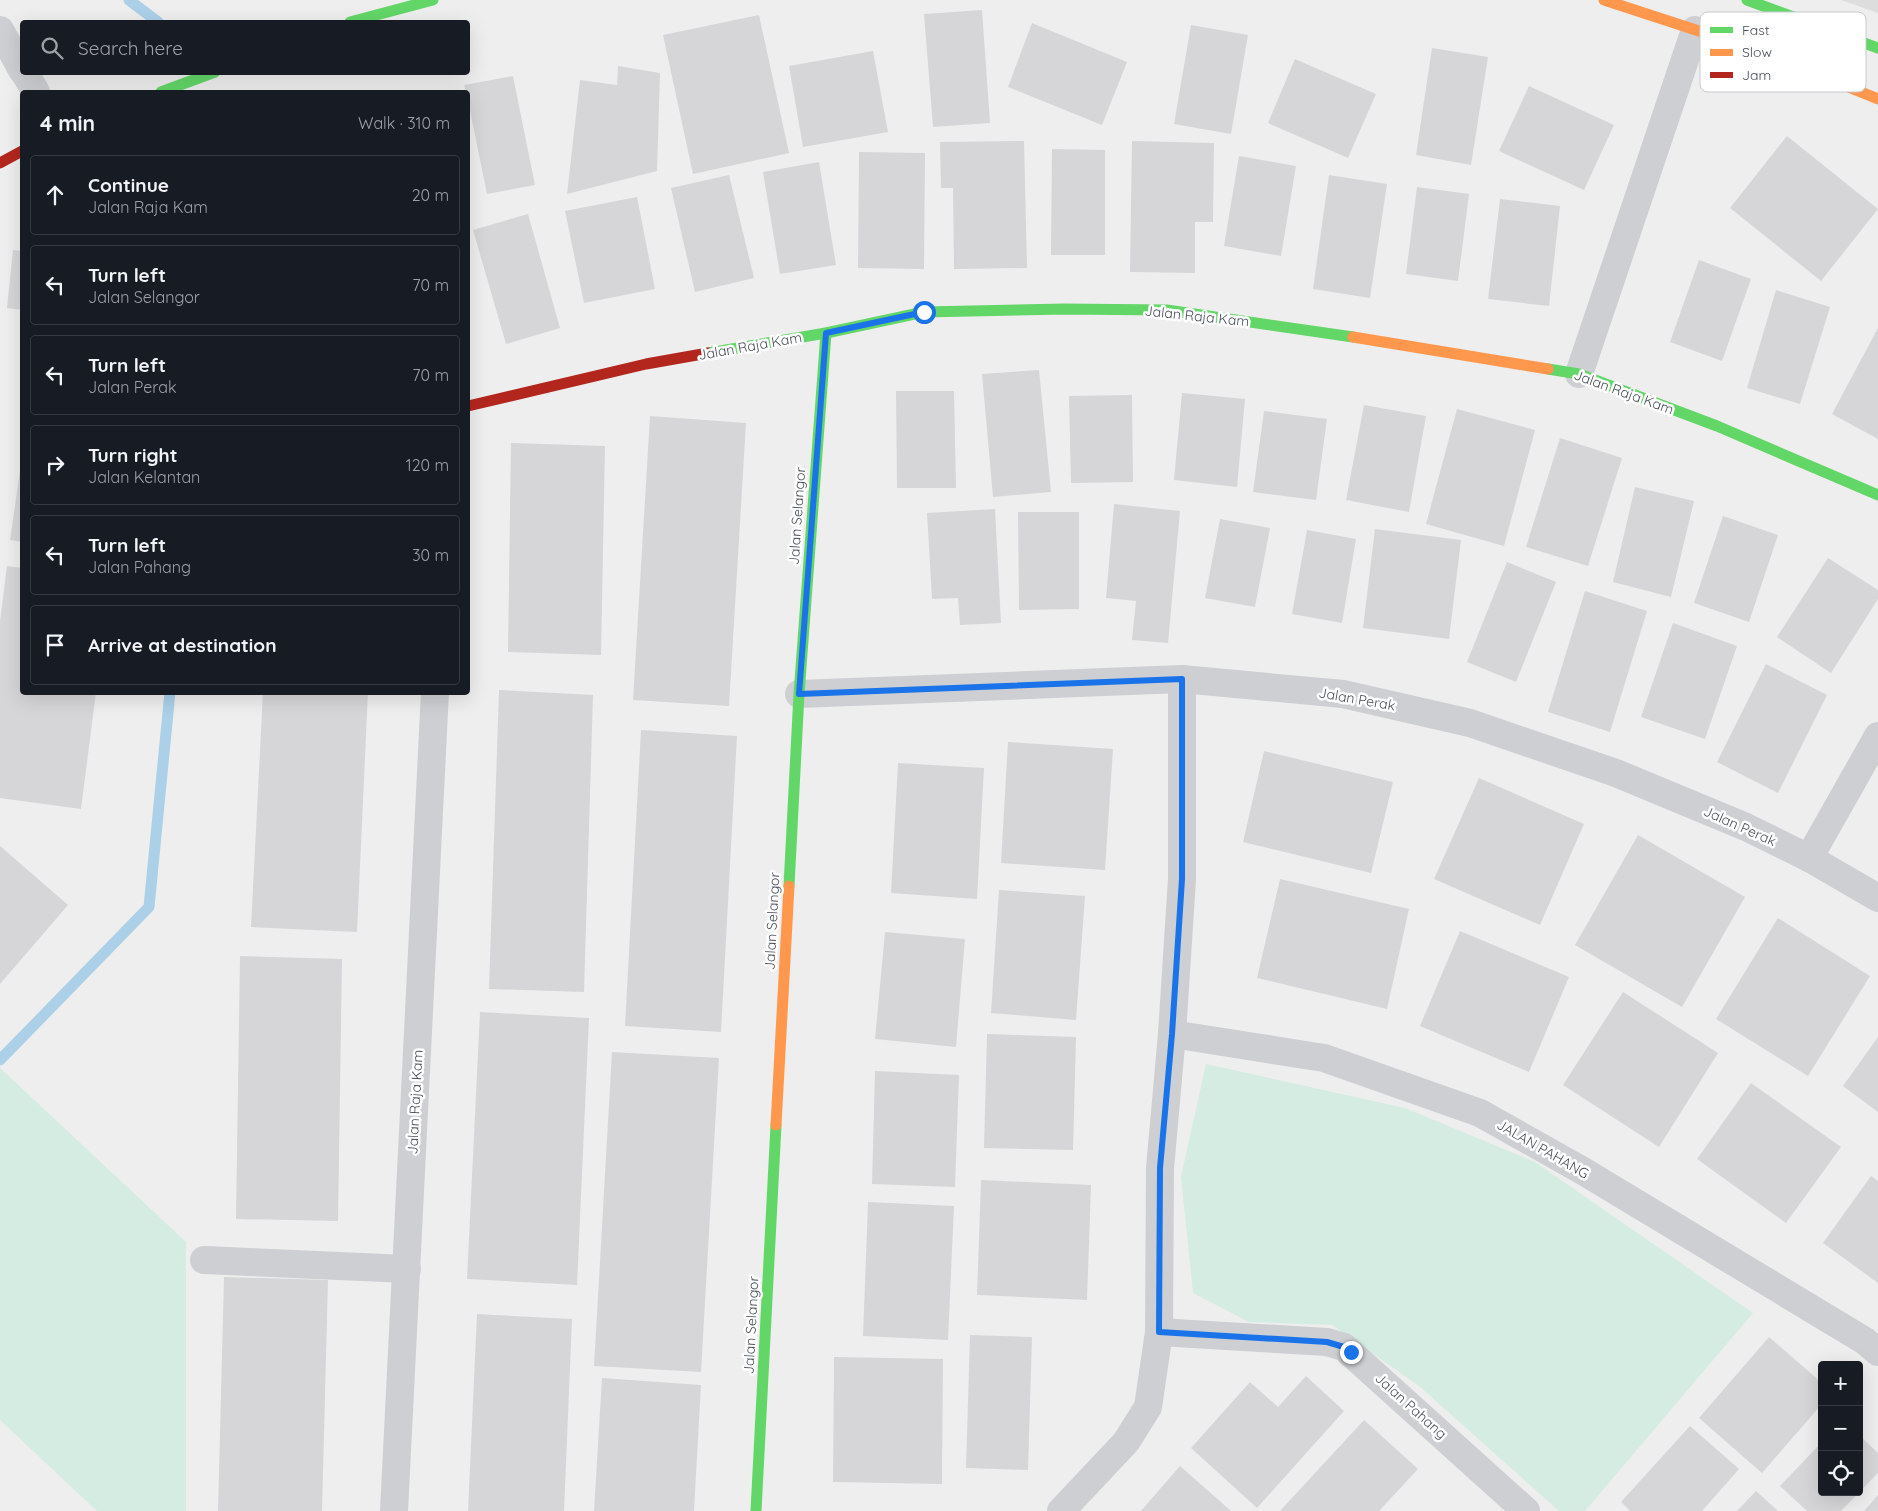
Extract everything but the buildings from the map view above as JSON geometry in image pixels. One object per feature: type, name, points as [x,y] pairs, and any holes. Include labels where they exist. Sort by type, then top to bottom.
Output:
[{"type":"street","points":[[358,20],[433,0]]},
{"type":"street","points":[[1604,0],[1700,32]]},
{"type":"street","points":[[1746,0],[1779,12]]},
{"type":"street","points":[[0,30],[20,66]]},
{"type":"street","points":[[1579,374],[1695,30]]},
{"type":"street","points":[[1866,44],[1878,48]]},
{"type":"street","points":[[25,75],[35,90]]},
{"type":"street","points":[[166,90],[207,75]]},
{"type":"street","points":[[1861,92],[1878,99]]},
{"type":"street","points":[[0,163],[20,151]]},
{"type":"street","name":"Jalan Raja Kam","points":[[470,406],[646,364],[826,333],[924,312],[1064,309],[1167,310],[1416,346],[1579,374],[1717,426],[1878,495]]},
{"type":"street","name":"Jalan Selangor","points":[[756,1511],[799,694],[826,333]]},
{"type":"street","points":[[1061,1511],[1126,1442],[1148,1407],[1159,1332],[1160,1168],[1172,1034],[1182,879],[1182,679]]},
{"type":"street","name":"Jalan Perak","points":[[799,694],[1182,679],[1343,694],[1470,723],[1616,774],[1746,827],[1809,858],[1878,898]]},
{"type":"street","name":"Jalan Raja Kam","points":[[394,1511],[435,695]]},
{"type":"street","points":[[1809,858],[1878,736]]},
{"type":"street","name":"JALAN PAHANG","points":[[1172,1034],[1324,1058],[1480,1113],[1583,1171],[1728,1258],[1865,1341],[1878,1352]]},
{"type":"street","points":[[204,1260],[406,1269]]},
{"type":"street","name":"Jalan Pahang","points":[[1159,1332],[1327,1342],[1344,1347],[1526,1511]]},
{"type":"shaded area","points":[[1841,0],[1878,0],[1878,13]]},
{"type":"green space","points":[[1206,1064],[1405,1108],[1535,1162],[1753,1313],[1585,1511],[1559,1511],[1419,1386],[1332,1325],[1249,1322],[1193,1293],[1181,1177]]},
{"type":"green space","points":[[0,1068],[186,1242],[186,1511],[97,1511],[0,1420]]},
{"type":"waterway","points":[[129,0],[155,20]]},
{"type":"waterway","points":[[0,1060],[149,907],[170,695]]},
{"type":"traffic: fast","points":[[358,20],[433,0]]},
{"type":"traffic: fast","points":[[1747,0],[1780,12]]},
{"type":"traffic: fast","points":[[1866,44],[1878,48]]},
{"type":"traffic: fast","points":[[166,90],[207,75]]},
{"type":"traffic: fast","points":[[708,353],[826,333],[924,312],[1064,309],[1167,310],[1353,337]]},
{"type":"traffic: fast","points":[[789,886],[799,694],[826,333]]},
{"type":"traffic: fast","points":[[1548,369],[1579,374],[1717,426],[1878,495]]},
{"type":"traffic: fast","points":[[756,1511],[776,1125]]},
{"type":"traffic: slow","points":[[1604,0],[1700,31]]},
{"type":"traffic: slow","points":[[1861,92],[1878,99]]},
{"type":"traffic: slow","points":[[1353,337],[1548,369]]},
{"type":"traffic: slow","points":[[776,1125],[789,886]]},
{"type":"traffic: jam","points":[[0,163],[20,152]]},
{"type":"traffic: jam","points":[[470,406],[646,364],[708,353]]},
{"type":"route","points":[[924,312],[826,333],[799,694],[1182,679],[1182,879],[1172,1034],[1160,1168],[1159,1332],[1327,1342],[1336,1343],[1351,1352]]}]
